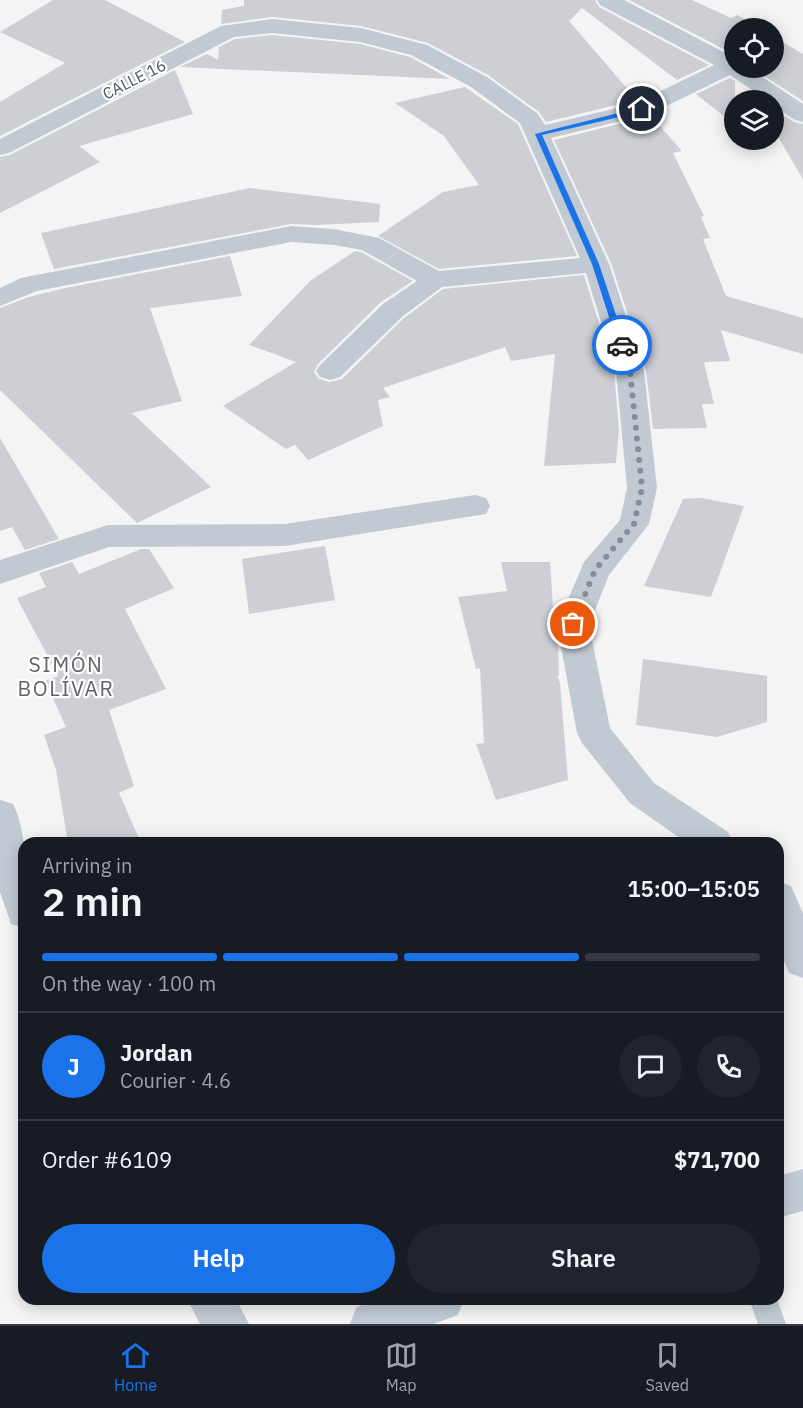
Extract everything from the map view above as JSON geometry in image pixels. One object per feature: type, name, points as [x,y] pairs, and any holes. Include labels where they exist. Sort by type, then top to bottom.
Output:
[{"type":"main road","points":[[784,1195],[803,1190]]},
{"type":"main road","points":[[372,1324],[381,1318],[423,1305]]},
{"type":"street","points":[[609,0],[724,62]]},
{"type":"street","name":"CALLE 16","points":[[0,148],[229,31],[272,26],[361,35],[419,50],[479,82],[530,119],[596,264],[630,371],[642,488],[634,524],[595,570],[573,624],[594,734],[642,793],[706,837]]},
{"type":"street","points":[[538,134],[642,109],[724,72]]},
{"type":"street","points":[[750,78],[803,115]]},
{"type":"street","points":[[0,298],[30,284],[291,234],[334,237],[370,244],[435,280]]},
{"type":"street","points":[[330,371],[393,310],[435,280],[596,264]]},
{"type":"street","points":[[0,572],[108,536],[285,535],[475,506]]},
{"type":"street","points":[[0,815],[4,840],[18,890]]},
{"type":"street","points":[[784,912],[803,961]]},
{"type":"street","points":[[213,1305],[227,1324]]},
{"type":"lane","points":[[765,1305],[772,1324]]},
{"type":"building","points":[[53,0],[105,0],[185,42],[0,136],[0,102],[65,63],[0,32]]},
{"type":"building","points":[[244,0],[595,0],[599,7],[709,65],[677,80],[582,8],[569,21],[637,100],[546,122],[539,112],[488,75],[428,43],[361,26],[272,17],[221,24],[222,10],[244,6]]},
{"type":"building","points":[[629,0],[692,0],[731,18],[724,18],[724,49]]},
{"type":"building","points":[[272,35],[360,44],[410,57],[450,79],[180,67],[207,54],[218,60],[219,47],[235,39]]},
{"type":"building","points":[[784,43],[803,54],[803,101],[767,78],[784,78]]},
{"type":"building","points":[[175,70],[193,114],[79,146],[100,162],[0,213],[0,157],[10,155]]},
{"type":"building","points":[[730,78],[735,81],[735,90],[724,90],[724,116],[696,94]]},
{"type":"building","points":[[465,87],[518,124],[577,256],[439,269],[378,236],[443,192],[479,185],[444,136],[395,103]]},
{"type":"building","points":[[651,116],[682,151],[673,153],[704,216],[701,217],[710,238],[703,239],[726,296],[803,318],[803,354],[721,330],[730,361],[704,362],[714,404],[702,404],[707,428],[653,429],[646,370],[611,263],[554,140]]},
{"type":"building","points":[[784,116],[794,122],[803,124],[803,179],[784,147]]},
{"type":"building","points":[[250,188],[380,204],[379,222],[291,224],[54,269],[41,233]]},
{"type":"building","points":[[355,251],[361,252],[413,281],[381,302],[318,364],[314,372],[319,379],[329,382],[342,379],[404,318],[443,289],[584,275],[614,371],[619,430],[616,463],[544,466],[555,354],[511,361],[505,347],[383,388],[390,397],[378,400],[383,426],[308,460],[295,445],[286,449],[223,406],[296,362],[249,345],[310,281]]},
{"type":"building","points":[[230,256],[242,296],[150,308],[182,401],[132,413],[211,487],[137,523],[0,390],[0,308],[29,297],[65,288]]},
{"type":"building","points":[[0,438],[59,539],[25,550],[12,527],[0,531]]},
{"type":"building","points":[[701,498],[744,506],[711,597],[644,586],[683,499]]},
{"type":"building","points":[[325,546],[335,600],[249,614],[242,559]]},
{"type":"building","points":[[141,549],[149,549],[174,588],[125,609],[166,689],[109,710],[134,786],[119,793],[138,837],[67,837],[56,770],[44,735],[66,727],[45,681],[58,676],[17,598],[46,587],[39,573],[72,562],[79,574]]},
{"type":"building","points":[[501,562],[550,562],[555,637],[558,642],[559,676],[557,675],[560,684],[568,780],[496,800],[476,744],[484,743],[480,668],[476,669],[458,597],[507,591]]},
{"type":"building","points":[[643,659],[767,676],[767,722],[717,737],[636,725]]},
{"type":"way so far","points":[[573,624],[595,570],[634,524],[642,488],[630,371],[622,345]]},
{"type":"district","name":"SIMÓN BOLÍVAR","points":[[66,676]]},
{"type":"route","points":[[622,345],[596,264],[538,134],[642,109]]}]
